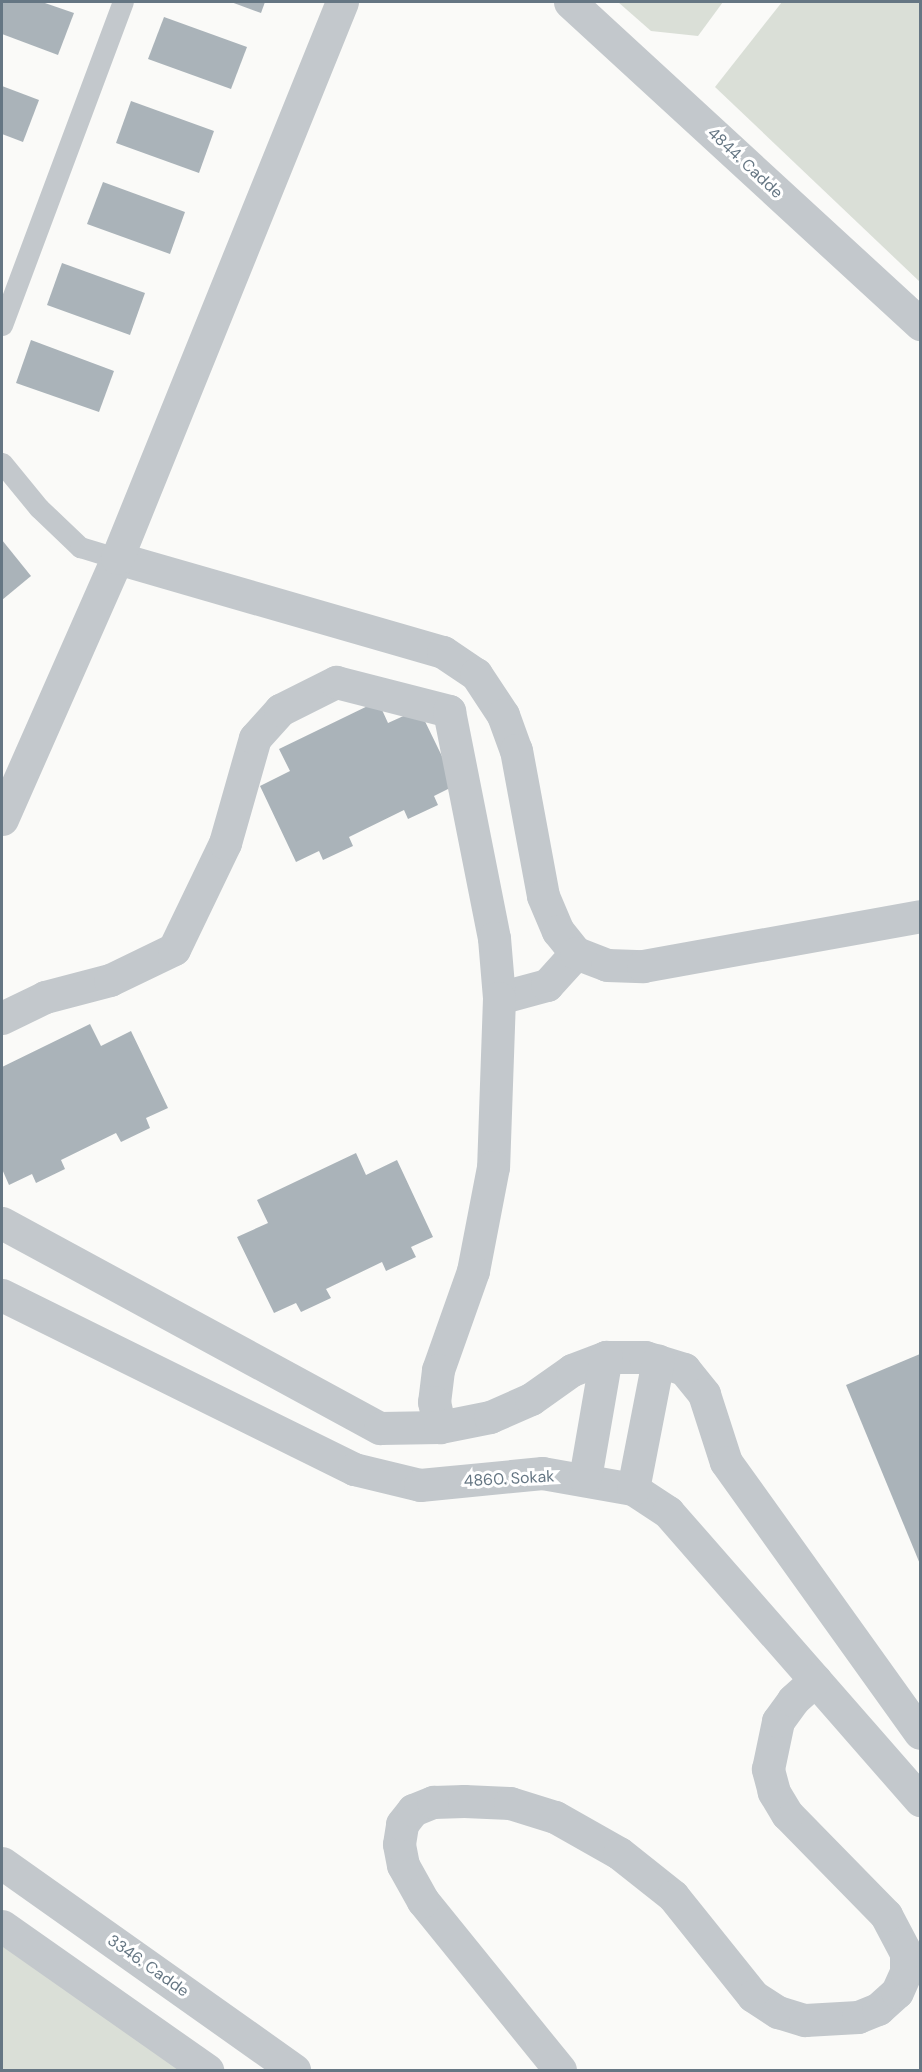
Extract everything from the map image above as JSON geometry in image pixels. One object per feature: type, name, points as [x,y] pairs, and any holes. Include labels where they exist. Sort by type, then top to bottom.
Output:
[{"type":"street","points":[[2,819],[117,558],[342,2]]},
{"type":"street","name":"4844. Cadde","points":[[570,2],[921,324]]},
{"type":"street","points":[[117,558],[443,652],[476,674],[503,715],[516,750],[543,896],[558,931],[576,953],[607,965],[642,966],[921,915]]},
{"type":"street","points":[[2,1018],[45,997],[110,980],[174,950],[225,843],[255,738],[280,710],[336,682],[449,711],[494,938],[499,998],[493,1167],[473,1271],[438,1370],[434,1401],[440,1427]]},
{"type":"street","points":[[499,998],[547,985],[576,953]]},
{"type":"street","points":[[2,1223],[380,1428],[440,1427],[490,1418],[531,1399],[572,1370],[606,1357],[645,1357],[684,1369],[704,1394],[726,1462],[921,1733]]},
{"type":"street","name":"4860. Sokak","points":[[2,1295],[354,1469],[420,1485],[542,1473],[585,1478],[633,1489],[668,1512],[921,1800]]},
{"type":"street","points":[[585,1478],[606,1357]]},
{"type":"street","points":[[633,1489],[658,1360]]},
{"type":"street","points":[[560,2070],[423,1901],[403,1865],[399,1844],[402,1824],[413,1810],[433,1802],[510,1803],[555,1817],[619,1853],[673,1896],[723,1962],[761,2001],[778,2012],[805,2020],[858,2017],[878,2008],[897,1992],[906,1972],[906,1953],[885,1915],[787,1814],[774,1792],[768,1769],[778,1721],[793,1700],[815,1680]]},
{"type":"street","name":"3346. Cadde","points":[[2,1863],[294,2070]]},
{"type":"street","points":[[2,1926],[207,2070]]},
{"type":"lane","points":[[2,325],[123,2]]},
{"type":"lane","points":[[2,463],[39,508],[80,546],[117,558]]},
{"type":"shaded area","points":[[618,2],[723,2],[698,36],[651,31]]},
{"type":"shaded area","points":[[782,2],[920,2],[920,282],[715,87]]},
{"type":"shaded area","points":[[2,1925],[209,2070],[2,2070]]},
{"type":"building","points":[[2,2],[42,2],[74,13],[58,55],[2,34]]},
{"type":"building","points":[[231,2],[265,2],[261,13]]},
{"type":"building","points":[[164,17],[247,47],[231,89],[148,59]]},
{"type":"building","points":[[2,86],[39,100],[23,142],[2,134]]},
{"type":"building","points":[[131,101],[214,131],[199,173],[116,143]]},
{"type":"building","points":[[103,182],[185,212],[170,254],[87,224]]},
{"type":"building","points":[[62,263],[145,293],[130,335],[47,305]]},
{"type":"building","points":[[31,340],[114,371],[99,412],[16,383]]},
{"type":"building","points":[[2,540],[31,576],[2,600]]},
{"type":"building","points":[[378,701],[388,723],[419,709],[456,785],[434,796],[438,805],[408,819],[404,810],[349,837],[353,846],[323,860],[319,851],[296,862],[260,786],[290,771],[279,749]]},
{"type":"building","points":[[90,1024],[101,1046],[131,1031],[168,1108],[146,1118],[150,1128],[121,1142],[116,1133],[61,1160],[65,1169],[36,1183],[32,1174],[9,1185],[2,1169],[2,1067]]},
{"type":"building","points":[[356,1153],[366,1175],[397,1160],[433,1237],[411,1247],[416,1257],[386,1271],[382,1262],[326,1289],[331,1298],[301,1312],[296,1303],[274,1313],[237,1237],[268,1223],[257,1200]]},
{"type":"building","points":[[920,1354],[920,1564],[846,1385]]}]
